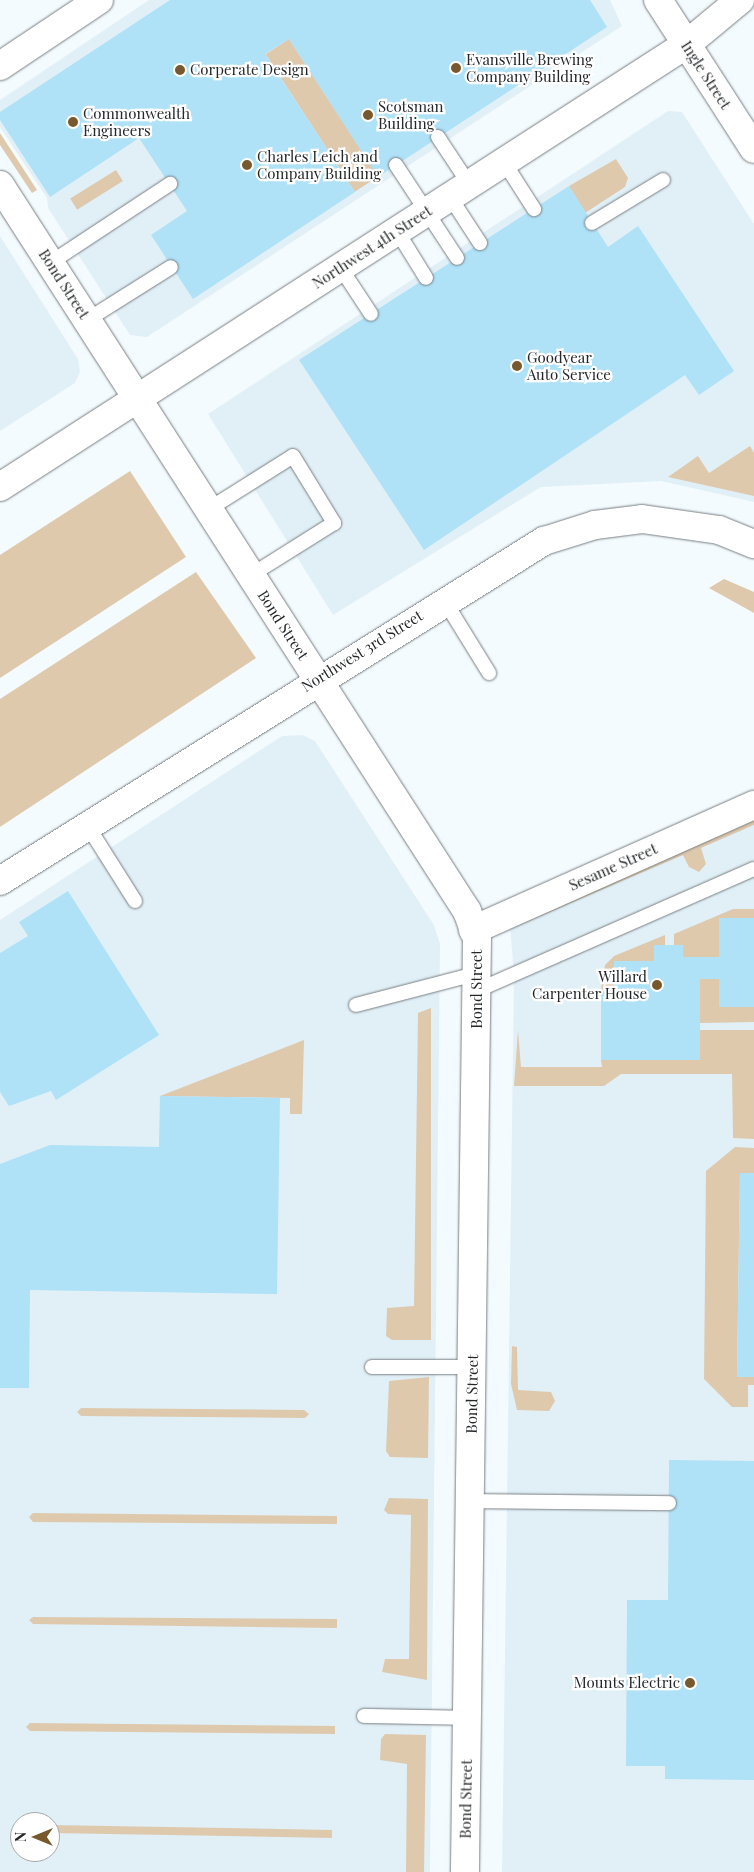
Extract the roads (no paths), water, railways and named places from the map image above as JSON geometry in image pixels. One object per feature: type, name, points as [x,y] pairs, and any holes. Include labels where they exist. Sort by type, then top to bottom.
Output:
[{"type":"street","points":[[0,66],[99,0]]},
{"type":"street","name":"Ingle Street","points":[[658,0],[754,149]]},
{"type":"street","name":"Northwest 4th Street","points":[[0,487],[686,44],[740,0]]},
{"type":"street","name":"Bond Street","points":[[0,185],[467,911],[473,930],[479,982],[465,1872]]},
{"type":"street","name":"Northwest 3rd Street","points":[[0,881],[317,679],[444,600],[544,541],[594,525],[642,519],[679,522],[719,530],[754,544]]},
{"type":"street","name":"Sesame Street","points":[[473,930],[754,805]]},
{"type":"lane","points":[[438,137],[480,244]]},
{"type":"lane","points":[[504,162],[534,209]]},
{"type":"lane","points":[[396,165],[456,258]]},
{"type":"lane","points":[[592,223],[663,180]]},
{"type":"lane","points":[[50,263],[170,184]]},
{"type":"lane","points":[[397,231],[426,278]]},
{"type":"lane","points":[[87,320],[171,267]]},
{"type":"lane","points":[[340,267],[371,314]]},
{"type":"lane","points":[[209,509],[293,456],[334,523],[251,575]]},
{"type":"lane","points":[[444,600],[489,673]]},
{"type":"lane","points":[[87,825],[135,901]]},
{"type":"lane","points":[[356,1004],[479,982],[754,870]]},
{"type":"lane","points":[[372,1367],[473,1367]]},
{"type":"lane","points":[[471,1501],[669,1503]]},
{"type":"lane","points":[[364,1716],[468,1718]]},
{"type":"place","name":"Evansville Brewing Company Building","points":[[456,68]]},
{"type":"place","name":"Corperate Design","points":[[180,70]]},
{"type":"place","name":"Scotsman Building","points":[[368,115]]},
{"type":"place","name":"Commonwealth Engineers","points":[[73,122]]},
{"type":"place","name":"Charles Leich and Company Building","points":[[247,165]]},
{"type":"place","name":"Goodyear Auto Service","points":[[517,366]]},
{"type":"place","name":"Willard Carpenter House","points":[[657,985]]},
{"type":"place","name":"Mounts Electric","points":[[690,1683]]}]
